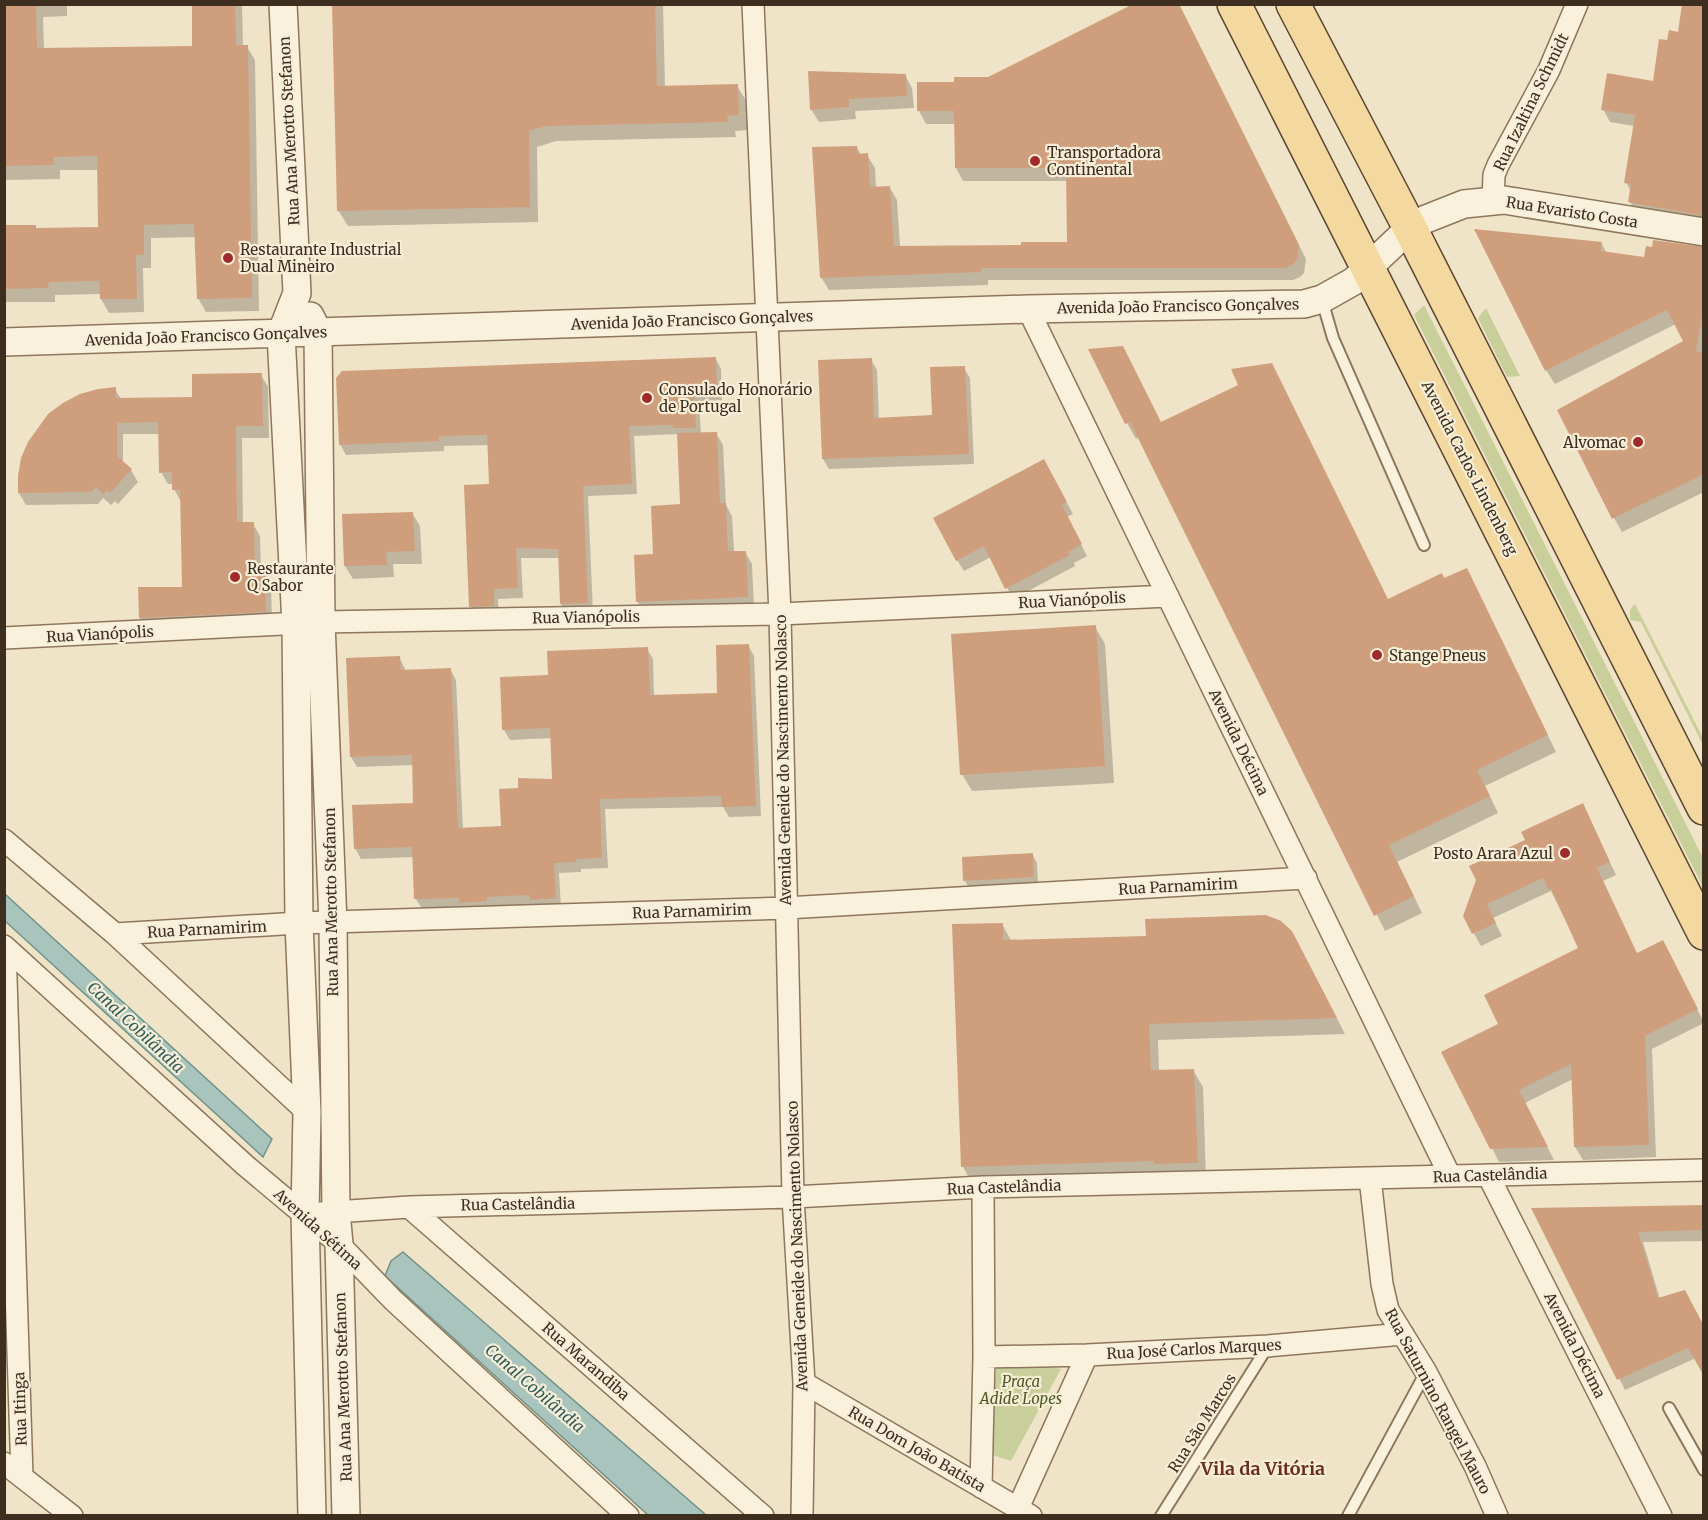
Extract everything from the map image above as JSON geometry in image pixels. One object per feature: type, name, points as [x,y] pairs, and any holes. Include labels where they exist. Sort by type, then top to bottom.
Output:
[{"type":"main road","name":"Avenida Carlos Lindenberg","points":[[1234,4],[1704,933]]},
{"type":"main road","points":[[1293,4],[1410,228],[1704,808]]},
{"type":"street","name":"Rua Ana Merotto Stefanon","points":[[283,4],[297,293],[281,334],[333,923],[336,1212],[339,1244],[346,1515]]},
{"type":"street","name":"Avenida Geneide do Nascimento Nolasco","points":[[753,4],[780,614],[794,1197],[804,1383],[802,1515]]},
{"type":"street","name":"Rua Izaltina Schmidt","points":[[1493,201],[1494,175],[1502,155],[1549,70],[1576,4]]},
{"type":"street","name":"Rua Evaristo Costa","points":[[1368,268],[1410,228],[1443,211],[1464,204],[1504,200],[1704,232]]},
{"type":"street","name":"Avenida João Francisco Gonçalves","points":[[4,342],[1028,309],[1304,304],[1322,299],[1354,281],[1368,268]]},
{"type":"street","name":"Rua Ana Merotto Stefanon","points":[[297,293],[318,332],[299,924],[307,1112],[305,1214],[312,1515]]},
{"type":"street","name":"Avenida Décima","points":[[1028,309],[1450,1176]]},
{"type":"street","name":"Rua Vianópolis","points":[[4,638],[308,623],[780,614],[1168,596]]},
{"type":"street","points":[[4,840],[115,934],[307,1112]]},
{"type":"street","name":"Rua Parnamirim","points":[[115,934],[299,924],[786,908],[1306,878]]},
{"type":"street","name":"Avenida Sétima","points":[[5,946],[246,1166],[339,1244],[393,1300],[628,1515]]},
{"type":"street","name":"Rua Itinga","points":[[5,946],[22,1476]]},
{"type":"street","name":"Rua Castelândia","points":[[305,1214],[409,1207],[794,1197],[983,1187],[1704,1170]]},
{"type":"street","name":"Avenida Décima","points":[[1488,1174],[1662,1515]]},
{"type":"street","name":"Rua Saturnino Rangel Mauro","points":[[1371,1179],[1382,1284],[1388,1310],[1426,1372],[1475,1466],[1497,1515]]},
{"type":"street","points":[[981,1487],[984,1357],[983,1187]]},
{"type":"street","name":"Rua Marandiba","points":[[409,1207],[763,1515]]},
{"type":"street","name":"Rua José Carlos Marques","points":[[984,1357],[1087,1355],[1268,1346],[1403,1334]]},
{"type":"street","points":[[1024,1512],[1087,1355]]},
{"type":"street","name":"Rua Dom João Batista","points":[[804,1383],[1024,1512]]},
{"type":"street","points":[[4,1463],[72,1515]]},
{"type":"lane","points":[[1322,299],[1333,338],[1424,545]]},
{"type":"lane","name":"Rua São Marcos","points":[[1161,1515],[1268,1346]]},
{"type":"lane","points":[[1348,1515],[1426,1372]]},
{"type":"lane","points":[[1669,1408],[1704,1470]]},
{"type":"green space","points":[[1424,305],[1703,858],[1703,887],[1414,315]]},
{"type":"green space","points":[[1486,308],[1520,376],[1507,377],[1478,318]]},
{"type":"green space","points":[[1635,604],[1703,738],[1703,745],[1641,622],[1630,620],[1630,610]]},
{"type":"green space","name":"Praça Adide Lopes","points":[[997,1359],[1061,1369],[1011,1461],[990,1454]]},
{"type":"water","name":"Canal Cobilândia","points":[[5,894],[272,1139],[263,1157],[5,921]]},
{"type":"water","name":"Canal Cobilândia","points":[[403,1252],[706,1515],[648,1515],[385,1276],[391,1261]]},
{"type":"building","points":[[4,4],[36,4],[37,48],[192,46],[192,4],[235,4],[236,45],[248,45],[252,298],[197,299],[194,224],[144,225],[144,255],[136,255],[137,299],[100,299],[99,281],[48,282],[49,288],[4,289],[4,225],[36,225],[36,228],[98,227],[97,156],[53,157],[54,165],[4,166]]},
{"type":"building","points":[[332,4],[655,4],[657,86],[738,84],[739,115],[727,116],[728,122],[546,126],[529,131],[530,207],[337,211]]},
{"type":"building","name":"Transportadora Continental","points":[[1133,4],[1179,4],[1299,245],[1297,259],[1292,265],[1285,268],[981,268],[981,272],[820,278],[812,147],[857,146],[858,154],[868,153],[870,187],[890,186],[894,246],[1021,245],[1021,242],[1067,242],[1066,168],[955,168],[954,111],[917,111],[917,82],[954,82],[954,77],[988,77]]},
{"type":"building","points":[[1682,4],[1704,4],[1704,216],[1628,202],[1631,184],[1624,183],[1635,115],[1601,110],[1607,73],[1653,81],[1659,39],[1667,40],[1669,30],[1678,32]]},
{"type":"building","points":[[808,71],[906,74],[907,96],[849,99],[849,107],[810,110]]},
{"type":"building","points":[[1474,229],[1602,242],[1601,251],[1644,257],[1646,246],[1652,247],[1653,240],[1704,247],[1704,303],[1696,351],[1704,353],[1704,474],[1612,519],[1557,410],[1683,341],[1667,310],[1545,371]]},
{"type":"building","points":[[1123,346],[1161,422],[1238,385],[1231,369],[1272,363],[1388,599],[1442,573],[1444,578],[1467,568],[1548,735],[1477,770],[1490,796],[1389,845],[1414,896],[1374,916],[1130,422],[1125,424],[1088,349]]},
{"type":"building","points":[[716,357],[717,390],[694,391],[696,428],[673,428],[673,425],[629,426],[632,484],[583,486],[588,603],[560,604],[558,549],[516,548],[518,588],[494,589],[494,606],[469,607],[464,485],[489,484],[487,435],[439,436],[439,441],[339,445],[336,378],[342,371]]},
{"type":"building","points":[[872,358],[874,418],[932,415],[930,367],[965,366],[969,454],[822,459],[818,360]]},
{"type":"building","points":[[262,373],[263,426],[236,426],[237,522],[254,522],[255,571],[265,571],[266,612],[139,618],[138,587],[182,587],[180,490],[172,490],[172,472],[159,473],[158,422],[117,423],[117,456],[132,469],[110,493],[107,490],[103,494],[96,487],[91,492],[18,493],[21,458],[28,442],[48,414],[80,394],[116,387],[116,398],[192,397],[192,374]]},
{"type":"building","points":[[717,432],[720,503],[726,503],[728,551],[746,551],[748,597],[636,602],[634,555],[653,554],[651,506],[680,504],[677,433]]},
{"type":"building","points":[[1044,459],[1067,502],[1062,505],[1082,544],[1068,552],[1070,555],[1005,589],[984,546],[956,561],[933,518]]},
{"type":"building","points":[[413,512],[415,551],[386,552],[387,565],[344,566],[342,514]]},
{"type":"building","points":[[1096,625],[1105,766],[960,775],[951,634]]},
{"type":"building","points":[[749,644],[756,806],[722,807],[721,796],[600,799],[602,858],[554,863],[556,898],[530,900],[529,895],[487,897],[487,901],[459,903],[459,898],[414,899],[412,847],[354,849],[352,805],[413,803],[412,755],[350,757],[346,658],[400,656],[401,670],[451,668],[458,828],[501,826],[499,789],[518,788],[518,778],[552,779],[550,728],[502,730],[500,677],[548,675],[547,651],[648,647],[650,695],[717,693],[716,645]]},
{"type":"building","points":[[1583,803],[1610,862],[1597,868],[1637,953],[1663,940],[1698,1009],[1645,1036],[1649,1145],[1574,1147],[1571,1064],[1519,1090],[1548,1147],[1490,1149],[1441,1052],[1498,1024],[1484,995],[1578,948],[1551,889],[1549,890],[1543,878],[1487,904],[1496,923],[1472,934],[1463,916],[1476,880],[1469,866],[1525,840],[1521,832]]},
{"type":"building","points":[[1033,853],[1034,877],[963,881],[962,857]]},
{"type":"building","points":[[1266,915],[1281,921],[1292,931],[1337,1018],[1149,1024],[1151,1070],[1194,1069],[1198,1163],[1154,1164],[1154,1161],[961,1167],[952,924],[1003,923],[1003,940],[1146,936],[1145,919]]},
{"type":"building","points":[[1704,1205],[1704,1230],[1638,1232],[1658,1298],[1685,1290],[1704,1326],[1704,1376],[1688,1348],[1617,1380],[1531,1208]]},
{"type":"place","name":"Transportadora Continental","points":[[1035,161]]},
{"type":"place","name":"Restaurante Industrial Dual Mineiro","points":[[228,258]]},
{"type":"place","name":"Consulado Honorário de Portugal","points":[[647,398]]},
{"type":"place","name":"Alvomac","points":[[1638,442]]},
{"type":"place","name":"Restaurante Q Sabor","points":[[235,577]]},
{"type":"place","name":"Stange Pneus","points":[[1377,655]]},
{"type":"place","name":"Posto Arara Azul","points":[[1565,853]]},
{"type":"district","name":"Vila da Vitória","points":[[1263,1468]]}]
